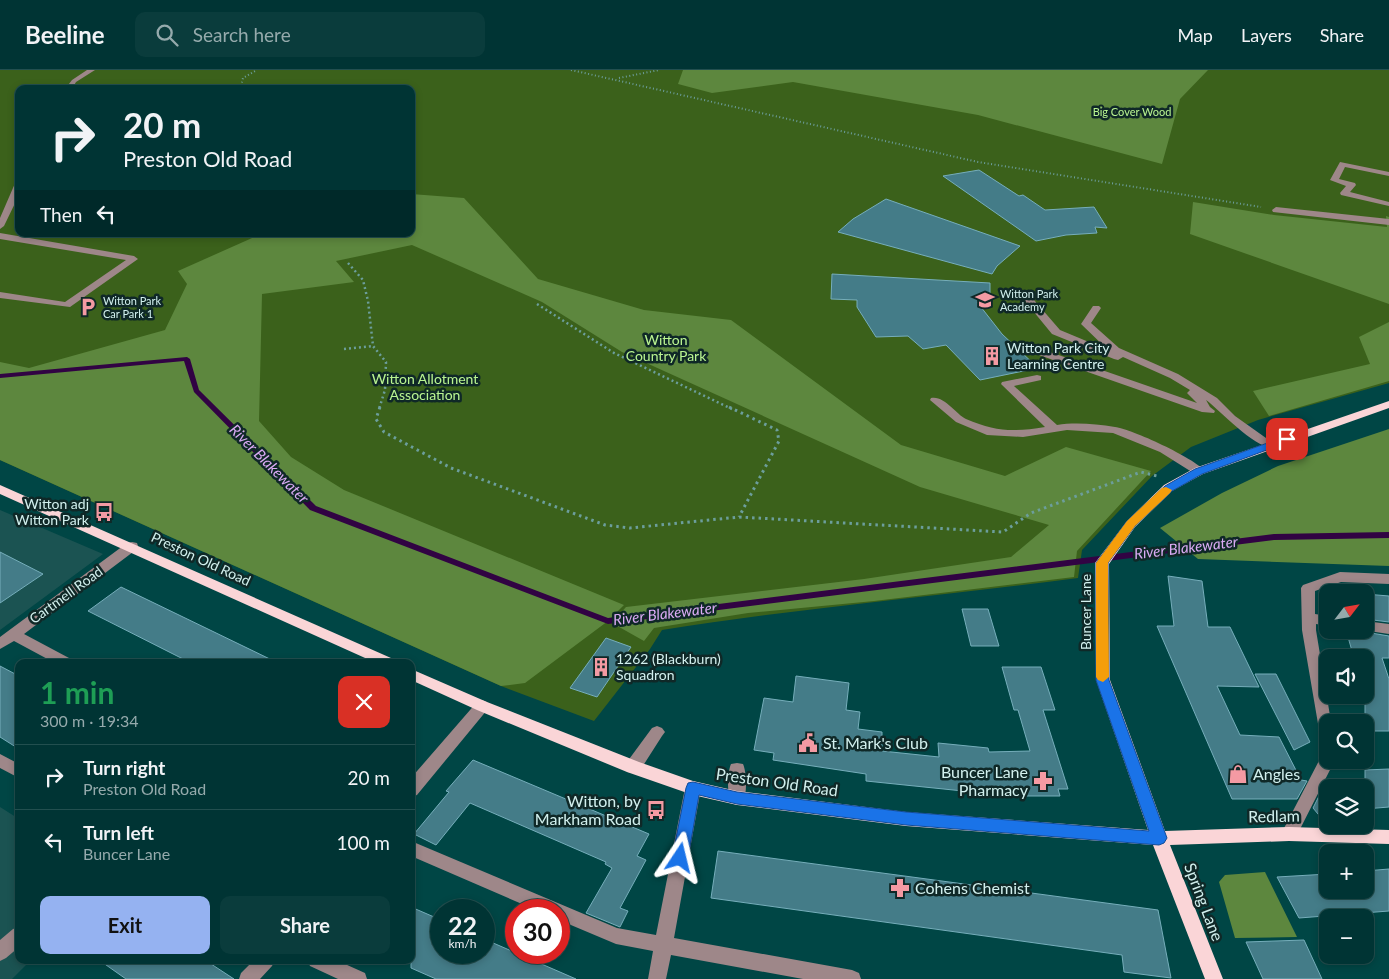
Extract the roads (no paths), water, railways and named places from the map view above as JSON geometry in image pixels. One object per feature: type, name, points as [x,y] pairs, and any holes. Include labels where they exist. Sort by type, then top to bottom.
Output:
[{"type":"main road","name":"Buncer Lane","points":[[1159,838],[1103,680],[1102,563],[1131,524],[1168,488],[1199,471],[1389,404]]},
{"type":"main road","name":"Preston Old Road","points":[[0,488],[379,659]]},
{"type":"main road","name":"Preston Old Road","points":[[415,676],[482,706],[633,767],[693,788],[737,798],[906,819],[1159,838]]},
{"type":"main road","name":"Redlam","points":[[1159,838],[1289,834],[1389,837]]},
{"type":"main road","name":"Spring Lane","points":[[1159,838],[1214,979]]},
{"type":"street","points":[[71,85],[74,81],[92,70]]},
{"type":"street","points":[[1389,174],[1343,164],[1334,180],[1352,185],[1344,193],[1389,204]]},
{"type":"street","points":[[0,226],[15,194]]},
{"type":"street","points":[[1276,210],[1389,222]]},
{"type":"street","points":[[0,236],[134,259],[67,305],[0,295]]},
{"type":"street","points":[[1025,295],[1056,332],[1172,381],[1200,398],[1206,410]]},
{"type":"street","points":[[1096,308],[1086,324],[1116,350],[1174,376],[1213,400],[1231,418],[1270,445]]},
{"type":"street","points":[[1043,353],[1231,418]]},
{"type":"street","points":[[1037,378],[1006,384],[1054,429]]},
{"type":"street","points":[[935,400],[960,420],[991,433],[1022,434],[1067,427],[1115,430],[1164,450],[1199,471]]},
{"type":"street","name":"Cartmell Road","points":[[0,644],[132,546]]},
{"type":"street","points":[[1323,714],[1308,618],[1308,588],[1340,577],[1389,579]]},
{"type":"street","points":[[1308,618],[1319,619]]},
{"type":"street","points":[[1374,627],[1389,629]]},
{"type":"street","points":[[13,634],[59,659]]},
{"type":"street","points":[[415,785],[482,706]]},
{"type":"street","points":[[633,767],[657,732]]},
{"type":"street","points":[[0,760],[15,769]]},
{"type":"street","points":[[737,769],[737,798]]},
{"type":"street","points":[[1289,834],[1322,769]]},
{"type":"street","points":[[657,979],[693,788]]},
{"type":"street","points":[[415,850],[529,899]]},
{"type":"street","points":[[570,917],[616,936],[852,979]]},
{"type":"street","points":[[0,952],[15,939]]},
{"type":"street","points":[[248,979],[262,964]]},
{"type":"street","points":[[325,964],[358,979]]},
{"type":"waterway","name":"River Blakewater","points":[[0,376],[187,359],[196,391],[313,508],[608,621],[1274,537],[1389,535]]},
{"type":"place","name":"Witton Park Academy","points":[[985,300]]},
{"type":"place","name":"Witton Park Car Park 1","points":[[88,307]]},
{"type":"place","name":"Witton Park City Learning Centre","points":[[992,356]]},
{"type":"place","name":"Witton adj Witton Park","points":[[104,512]]},
{"type":"place","name":"1262 (Blackburn) Squadron","points":[[601,667]]},
{"type":"place","name":"St. Mark's Club","points":[[808,743]]},
{"type":"place","name":"Angles","points":[[1238,774]]},
{"type":"place","name":"Buncer Lane Pharmacy","points":[[1043,781]]},
{"type":"place","name":"Witton, by Markham Road","points":[[656,810]]},
{"type":"place","name":"Cohens Chemist","points":[[900,888]]},
{"type":"park label","name":"Big Cover Wood","points":[[1132,112]]},
{"type":"park label","name":"Witton Country Park","points":[[666,348]]},
{"type":"park label","name":"Witton Allotment Association","points":[[425,388]]}]
